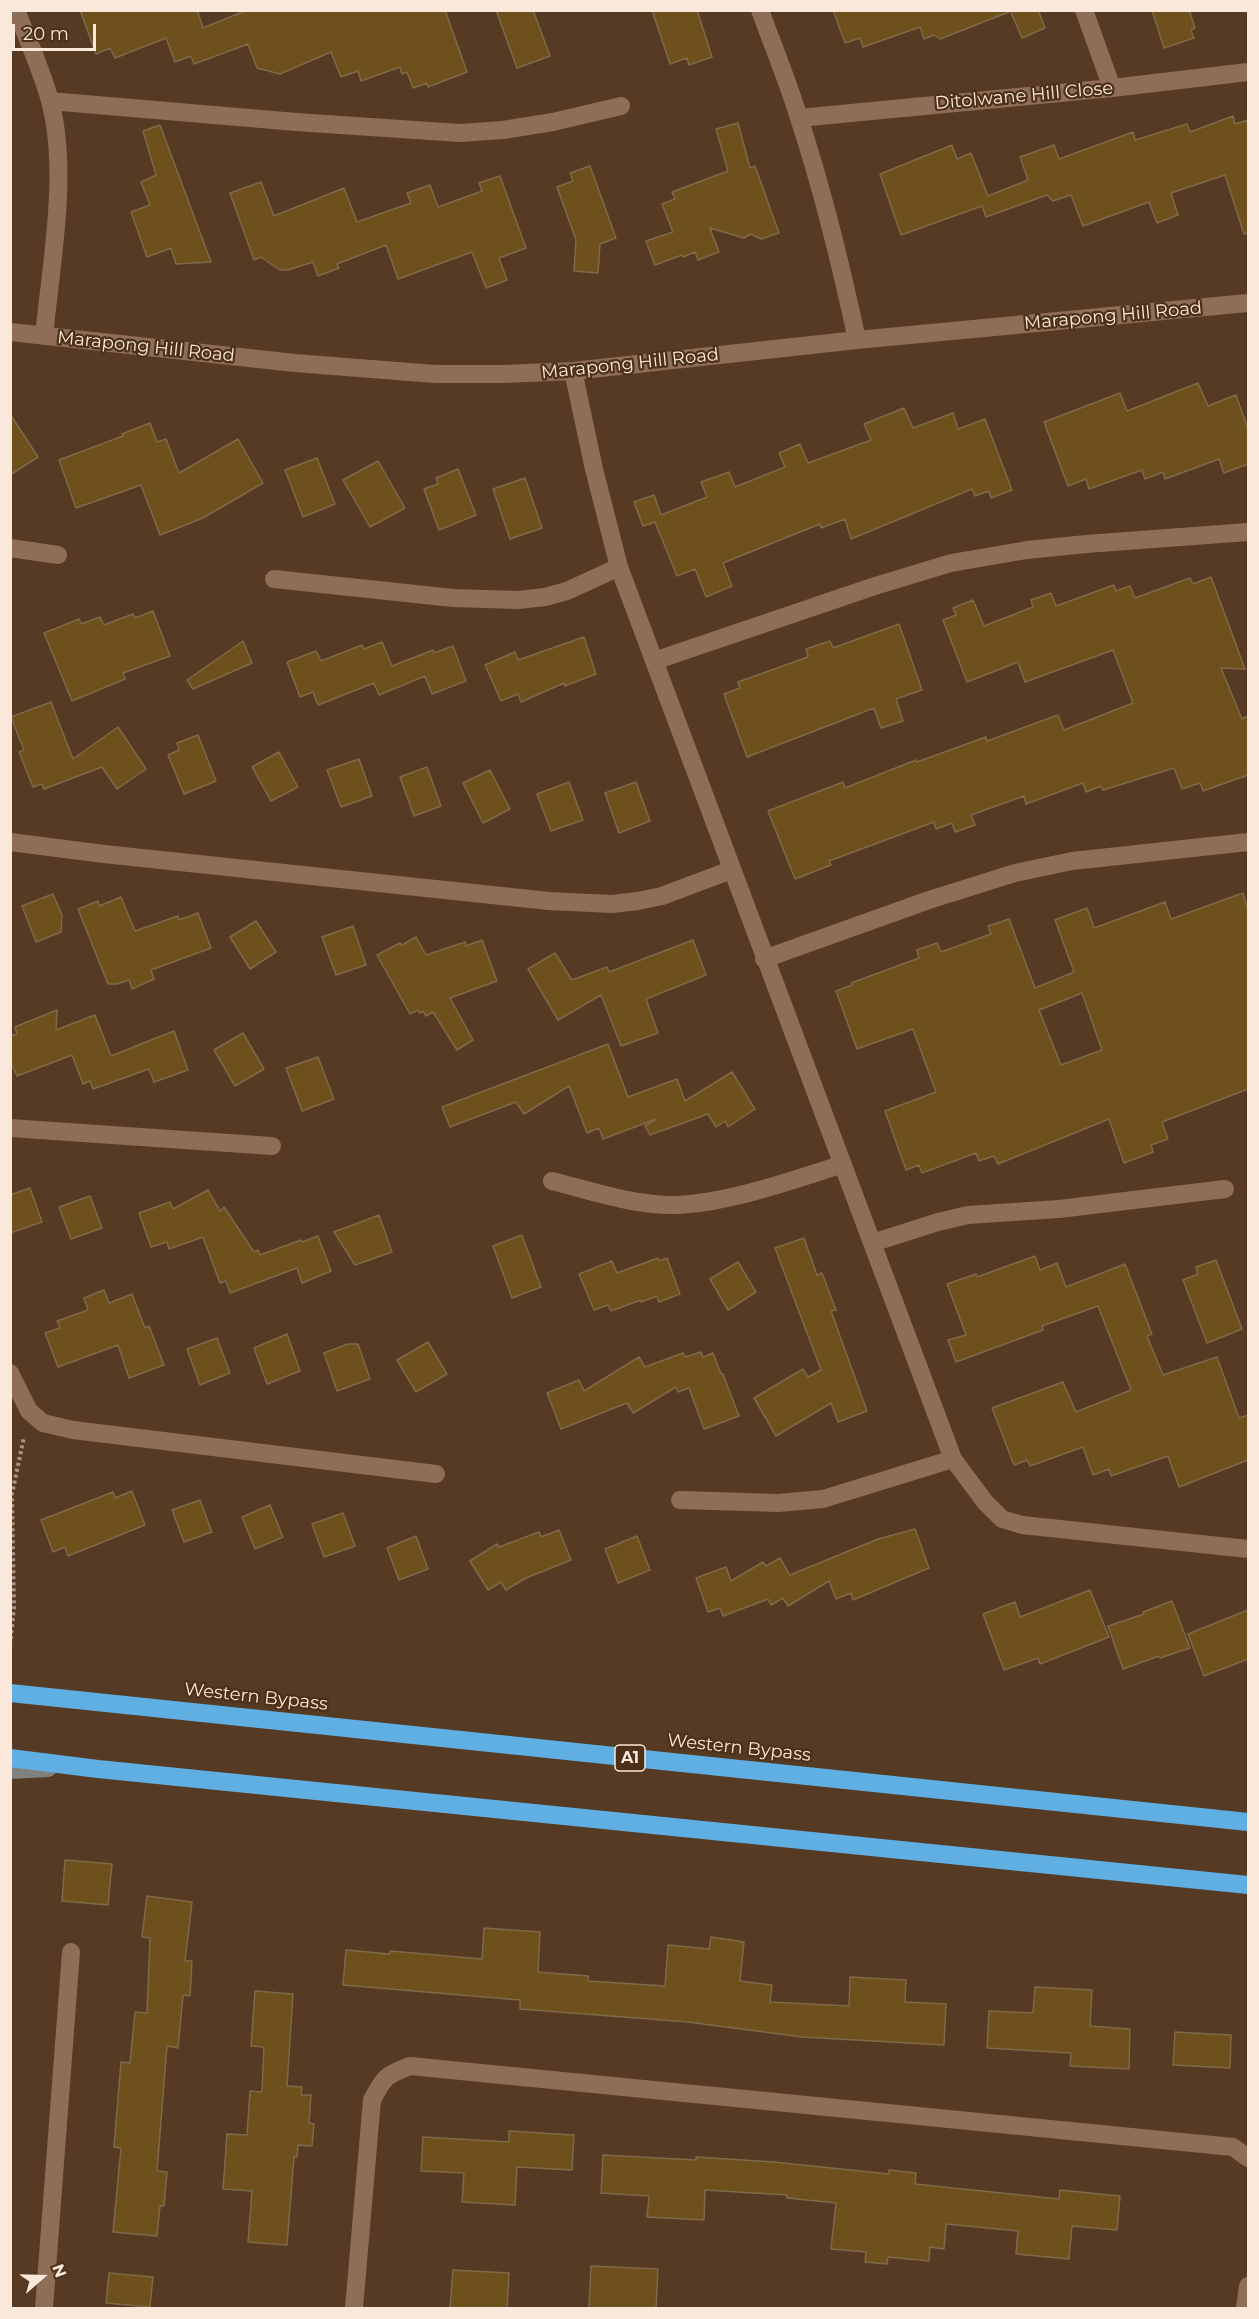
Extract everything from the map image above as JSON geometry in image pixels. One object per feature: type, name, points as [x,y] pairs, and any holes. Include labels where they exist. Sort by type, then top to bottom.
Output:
[{"type":"highway","name":"Western Bypass","points":[[10,1693],[1248,1822]]},
{"type":"highway","points":[[10,1758],[98,1769],[1248,1885]]},
{"type":"street","points":[[16,10],[50,101],[59,154],[44,336]]},
{"type":"street","points":[[760,10],[799,118],[839,256],[857,340]]},
{"type":"street","points":[[1084,10],[1112,88]]},
{"type":"street","name":"Ditolwane Hill Close","points":[[799,118],[1112,88],[1248,72]]},
{"type":"street","points":[[50,101],[460,133],[503,130],[553,122],[621,106]]},
{"type":"street","name":"Marapong Hill Road","points":[[10,332],[296,363],[435,374],[505,374],[573,371],[857,340],[1248,303]]},
{"type":"street","points":[[573,371],[594,469],[619,567],[953,1459],[985,1502],[1002,1519],[1022,1525],[1248,1549]]},
{"type":"street","points":[[654,661],[875,586],[951,563],[1027,550],[1074,545],[1248,532]]},
{"type":"street","points":[[10,549],[57,555]]},
{"type":"street","points":[[274,579],[453,598],[519,600],[545,597],[567,591],[619,567]]},
{"type":"street","points":[[10,842],[528,899],[612,904],[662,896],[731,870]]},
{"type":"street","points":[[764,959],[929,900],[1015,873],[1072,861],[1248,842]]},
{"type":"street","points":[[10,1128],[272,1146]]},
{"type":"street","points":[[552,1181],[638,1202],[674,1204],[716,1199],[786,1182],[843,1164]]},
{"type":"street","points":[[872,1243],[968,1215],[1059,1209],[1225,1189]]},
{"type":"street","points":[[10,1373],[29,1411],[43,1423],[73,1430],[436,1474]]},
{"type":"street","points":[[680,1500],[778,1503],[823,1499],[953,1459]]},
{"type":"street","points":[[10,1770],[98,1769]]},
{"type":"street","points":[[44,2308],[71,1952]]},
{"type":"street","points":[[354,2308],[372,2100],[389,2074],[410,2066],[1233,2147],[1248,2158]]},
{"type":"street","points":[[1245,2308],[1248,2286]]},
{"type":"path","points":[[11,1643],[14,1608],[12,1494],[29,1411]]},
{"type":"building","points":[[80,10],[197,10],[203,28],[247,10],[445,10],[467,72],[428,87],[427,83],[413,88],[407,72],[402,74],[400,67],[361,81],[358,71],[341,77],[331,52],[280,74],[257,68],[248,44],[194,64],[191,56],[175,62],[166,38],[115,58],[110,48],[96,54]]},
{"type":"building","points":[[496,10],[533,10],[550,56],[517,68]]},
{"type":"building","points":[[652,10],[697,10],[712,57],[689,65],[687,58],[670,64]]},
{"type":"building","points":[[833,10],[1009,10],[1009,12],[940,39],[934,35],[924,39],[920,27],[863,47],[860,38],[845,43]]},
{"type":"building","points":[[1010,10],[1038,10],[1045,28],[1022,38]]},
{"type":"building","points":[[1152,10],[1189,10],[1195,28],[1191,30],[1194,38],[1164,48]]},
{"type":"building","points":[[1233,116],[1235,124],[1248,120],[1248,233],[1244,234],[1225,175],[1171,193],[1178,215],[1157,223],[1149,202],[1083,226],[1071,195],[1053,201],[1047,195],[986,217],[982,206],[901,235],[880,174],[952,145],[957,159],[971,153],[988,196],[1028,180],[1020,157],[1054,145],[1059,159],[1133,132],[1135,140],[1187,124],[1190,132]]},
{"type":"building","points":[[738,123],[750,168],[755,166],[779,233],[761,239],[751,234],[744,238],[710,228],[719,252],[698,260],[695,252],[655,265],[646,241],[673,232],[662,204],[675,199],[672,192],[728,171],[716,129]]},
{"type":"building","points":[[160,125],[211,262],[176,264],[171,248],[147,257],[131,212],[150,205],[141,182],[156,175],[143,131]]},
{"type":"building","points":[[590,166],[616,238],[600,244],[598,273],[574,271],[576,240],[557,187],[573,181],[570,173]]},
{"type":"building","points":[[500,176],[526,248],[499,258],[507,280],[486,288],[472,252],[398,279],[386,245],[337,264],[339,268],[318,276],[313,262],[288,270],[280,270],[261,257],[254,260],[230,193],[261,182],[274,216],[344,188],[357,222],[411,203],[407,193],[430,185],[438,207],[482,191],[479,183]]},
{"type":"building","points":[[1198,383],[1208,406],[1236,395],[1248,429],[1248,464],[1224,473],[1219,459],[1165,479],[1163,472],[1145,479],[1142,470],[1089,489],[1086,479],[1068,486],[1044,422],[1120,393],[1127,411]]},
{"type":"building","points":[[904,408],[913,428],[953,413],[958,429],[985,419],[1012,490],[991,498],[989,491],[975,496],[972,489],[851,539],[845,519],[821,528],[820,524],[723,563],[732,586],[706,597],[695,569],[677,576],[655,522],[643,526],[634,502],[654,495],[661,515],[707,497],[701,482],[729,472],[735,487],[785,467],[779,453],[800,444],[808,463],[871,440],[864,424]]},
{"type":"building","points":[[10,414],[38,457],[10,475]]},
{"type":"building","points":[[150,423],[157,442],[166,439],[179,473],[238,439],[263,483],[203,518],[160,535],[141,485],[76,508],[59,460],[123,436],[122,434]]},
{"type":"building","points":[[317,458],[335,504],[303,517],[285,470]]},
{"type":"building","points":[[378,461],[405,508],[370,527],[343,480]]},
{"type":"building","points":[[458,469],[476,515],[439,530],[424,489],[438,484],[436,478]]},
{"type":"building","points":[[525,478],[542,528],[510,539],[493,489]]},
{"type":"building","points":[[1211,577],[1245,669],[1221,668],[1242,719],[1248,716],[1248,775],[1203,791],[1200,783],[1182,789],[1174,768],[1103,790],[1101,786],[1086,792],[1083,783],[1026,804],[1024,796],[971,815],[975,825],[955,832],[952,823],[936,829],[934,822],[829,861],[831,865],[795,879],[768,811],[843,782],[845,788],[916,760],[917,762],[986,737],[987,741],[1058,715],[1064,730],[1133,703],[1113,650],[1025,682],[1018,662],[967,682],[943,620],[956,615],[953,608],[973,600],[984,626],[1033,607],[1031,600],[1051,593],[1056,606],[1114,585],[1116,591],[1130,586],[1135,598],[1190,578],[1193,584]]},
{"type":"building","points":[[153,611],[170,656],[123,673],[125,679],[72,701],[44,633],[79,619],[81,624],[100,617],[104,625],[133,614],[135,618]]},
{"type":"building","points":[[899,624],[922,690],[896,699],[903,721],[881,728],[874,708],[747,757],[724,694],[740,688],[738,682],[808,657],[806,649],[830,641],[833,648]]},
{"type":"building","points":[[584,637],[596,674],[565,686],[564,683],[521,702],[518,694],[501,701],[485,665],[515,652],[518,660]]},
{"type":"building","points":[[243,641],[252,663],[193,689],[187,680]]},
{"type":"building","points":[[382,642],[392,666],[433,650],[434,653],[453,646],[466,681],[432,694],[425,676],[379,695],[374,683],[318,705],[313,692],[300,697],[287,662],[316,651],[321,661],[362,645],[364,649]]},
{"type":"building","points":[[51,702],[73,759],[118,727],[146,769],[117,789],[102,767],[44,789],[42,784],[33,787],[19,752],[24,750],[11,717]]},
{"type":"building","points":[[198,735],[216,781],[184,794],[168,755],[179,750],[177,743]]},
{"type":"building","points":[[279,752],[298,787],[271,801],[252,767]]},
{"type":"building","points":[[359,759],[372,796],[341,807],[327,770]]},
{"type":"building","points":[[427,767],[441,806],[414,816],[400,777]]},
{"type":"building","points":[[490,770],[510,809],[483,823],[463,783]]},
{"type":"building","points":[[569,782],[583,820],[551,831],[537,794]]},
{"type":"building","points":[[636,782],[650,821],[619,833],[605,793]]},
{"type":"building","points":[[1243,893],[1248,910],[1248,1089],[1162,1122],[1168,1139],[1151,1145],[1153,1152],[1124,1163],[1109,1119],[998,1164],[994,1156],[979,1161],[976,1153],[922,1173],[919,1165],[906,1170],[885,1111],[936,1092],[913,1029],[857,1049],[836,991],[852,985],[851,983],[919,958],[917,950],[937,943],[941,952],[991,934],[988,926],[1009,919],[1035,988],[1074,972],[1055,920],[1087,908],[1094,928],[1165,902],[1171,919]],"holes":[[[1082,993],[1102,1050],[1061,1065],[1039,1010]]]},
{"type":"building","points":[[53,894],[62,915],[61,932],[36,942],[22,906]]},
{"type":"building","points":[[121,897],[135,931],[178,916],[179,920],[198,913],[211,948],[151,970],[154,979],[132,989],[129,980],[108,984],[78,909],[98,901],[99,906]]},
{"type":"building","points":[[256,921],[276,952],[250,969],[230,937]]},
{"type":"building","points":[[353,926],[366,965],[336,975],[322,937]]},
{"type":"building","points":[[416,937],[426,955],[465,942],[466,946],[482,940],[497,981],[450,998],[473,1040],[457,1050],[433,1012],[426,1016],[423,1011],[420,1013],[418,1010],[410,1014],[377,955]]},
{"type":"building","points":[[693,940],[706,975],[646,999],[658,1033],[621,1046],[601,995],[558,1020],[528,969],[555,953],[572,980],[607,967],[609,972]]},
{"type":"building","points":[[57,1010],[56,1030],[95,1015],[111,1056],[174,1031],[188,1070],[154,1082],[149,1069],[93,1089],[90,1081],[83,1084],[72,1055],[17,1076],[10,1060],[10,1036],[17,1034],[15,1027]]},
{"type":"building","points":[[243,1033],[264,1069],[235,1086],[214,1050]]},
{"type":"building","points":[[608,1044],[628,1097],[677,1079],[685,1101],[732,1072],[755,1109],[728,1127],[725,1121],[716,1127],[708,1114],[650,1135],[645,1126],[656,1119],[603,1139],[599,1128],[587,1133],[569,1086],[524,1114],[516,1102],[450,1127],[442,1107]]},
{"type":"building","points":[[318,1057],[334,1099],[302,1111],[286,1068]]},
{"type":"building","points":[[30,1188],[42,1222],[10,1233],[10,1195]]},
{"type":"building","points":[[208,1190],[220,1211],[224,1207],[254,1252],[258,1250],[260,1255],[318,1236],[331,1271],[302,1283],[297,1268],[230,1293],[226,1281],[220,1283],[203,1237],[169,1249],[167,1242],[151,1247],[139,1213],[170,1202],[173,1209]]},
{"type":"building","points":[[90,1196],[102,1228],[71,1239],[59,1207]]},
{"type":"building","points":[[379,1215],[392,1252],[355,1265],[334,1232]]},
{"type":"building","points":[[522,1235],[541,1287],[512,1298],[493,1246]]},
{"type":"building","points":[[804,1238],[817,1275],[822,1273],[836,1310],[831,1311],[867,1411],[838,1422],[831,1403],[776,1436],[754,1398],[803,1369],[808,1377],[821,1370],[775,1248]]},
{"type":"building","points":[[1035,1256],[1040,1270],[1057,1263],[1066,1287],[1125,1264],[1152,1334],[1147,1336],[1163,1375],[1217,1357],[1239,1418],[1248,1415],[1248,1460],[1179,1487],[1168,1456],[1111,1476],[1109,1469],[1093,1475],[1083,1447],[1030,1466],[1027,1460],[1014,1465],[992,1408],[1063,1382],[1076,1412],[1131,1390],[1098,1306],[1042,1326],[1043,1330],[956,1362],[948,1340],[966,1335],[947,1284],[976,1274],[977,1277]]},
{"type":"building","points":[[658,1258],[659,1261],[667,1258],[680,1294],[659,1302],[657,1296],[611,1311],[608,1305],[594,1310],[579,1274],[612,1261],[617,1273]]},
{"type":"building","points":[[1216,1260],[1242,1329],[1207,1343],[1183,1280],[1198,1274],[1196,1267]]},
{"type":"building","points":[[738,1262],[756,1292],[728,1310],[710,1279]]},
{"type":"building","points":[[104,1290],[109,1303],[132,1294],[145,1328],[149,1326],[164,1365],[129,1378],[118,1345],[58,1367],[45,1333],[60,1328],[57,1321],[88,1310],[84,1298]]},
{"type":"building","points":[[287,1334],[300,1371],[267,1384],[254,1348]]},
{"type":"building","points":[[217,1338],[230,1373],[200,1385],[187,1349]]},
{"type":"building","points":[[428,1342],[447,1374],[416,1392],[397,1360]]},
{"type":"building","points":[[348,1344],[358,1344],[370,1379],[337,1391],[324,1353]]},
{"type":"building","points":[[701,1352],[703,1357],[713,1353],[739,1416],[704,1429],[689,1388],[678,1392],[676,1387],[633,1413],[627,1403],[561,1429],[547,1393],[579,1380],[584,1391],[639,1357],[645,1367],[683,1353],[685,1357]]},
{"type":"building","points":[[132,1491],[145,1525],[68,1556],[65,1547],[53,1552],[41,1520],[113,1492],[115,1498]]},
{"type":"building","points":[[200,1500],[212,1532],[184,1542],[172,1510]]},
{"type":"building","points":[[270,1505],[283,1537],[255,1549],[242,1517]]},
{"type":"building","points":[[343,1513],[355,1546],[324,1557],[312,1524]]},
{"type":"building","points":[[915,1529],[929,1568],[853,1600],[851,1593],[836,1599],[829,1581],[788,1606],[783,1598],[771,1605],[768,1599],[723,1616],[720,1608],[708,1612],[696,1578],[726,1567],[731,1581],[763,1562],[766,1566],[780,1558],[790,1575],[878,1539]]},
{"type":"building","points":[[559,1530],[571,1560],[526,1578],[506,1590],[501,1582],[488,1590],[470,1561],[497,1544],[499,1547],[539,1532],[541,1537]]},
{"type":"building","points":[[416,1536],[428,1569],[399,1580],[387,1548]]},
{"type":"building","points":[[637,1536],[650,1570],[618,1583],[605,1549]]},
{"type":"building","points":[[1090,1590],[1109,1637],[1040,1664],[1038,1658],[1004,1670],[983,1614],[1015,1602],[1020,1617]]},
{"type":"building","points":[[1172,1601],[1190,1648],[1123,1669],[1108,1626],[1144,1614],[1143,1612]]},
{"type":"building","points":[[1248,1610],[1248,1659],[1204,1676],[1188,1634]]},
{"type":"building","points":[[65,1860],[112,1864],[108,1905],[62,1901]]},
{"type":"building","points":[[147,1896],[192,1902],[185,1961],[192,1961],[190,1996],[183,1995],[178,2048],[167,2046],[157,2171],[167,2172],[164,2206],[160,2206],[157,2236],[113,2232],[121,2148],[114,2147],[121,2062],[130,2063],[135,2012],[147,2013],[150,1938],[142,1937]]},
{"type":"building","points":[[484,1928],[540,1932],[538,1972],[588,1976],[588,1981],[665,1986],[668,1945],[709,1949],[711,1937],[744,1942],[740,1981],[772,1985],[770,2002],[849,2006],[850,1977],[906,1980],[905,2002],[946,2004],[944,2045],[802,2037],[688,2022],[520,2009],[520,2000],[343,1985],[346,1950],[390,1954],[390,1951],[482,1959]]},
{"type":"building","points":[[1035,1987],[1092,1990],[1090,2026],[1130,2029],[1129,2069],[1070,2066],[1071,2053],[987,2048],[989,2011],[1033,2013]]},
{"type":"building","points":[[255,1991],[293,1994],[287,2086],[302,2087],[301,2095],[311,2095],[309,2123],[314,2124],[312,2146],[298,2145],[297,2157],[294,2157],[287,2245],[248,2242],[252,2191],[223,2189],[227,2134],[247,2135],[250,2091],[262,2092],[264,2047],[251,2046]]},
{"type":"building","points":[[1175,2032],[1231,2035],[1230,2068],[1173,2065]]},
{"type":"building","points":[[509,2131],[574,2135],[572,2170],[517,2167],[515,2205],[462,2202],[464,2173],[421,2171],[423,2137],[509,2142]]},
{"type":"building","points":[[603,2155],[696,2160],[696,2157],[774,2162],[889,2174],[889,2170],[916,2173],[915,2184],[1059,2199],[1060,2190],[1120,2196],[1117,2230],[1072,2226],[1069,2259],[1016,2254],[1018,2231],[946,2224],[944,2249],[930,2247],[929,2261],[888,2257],[887,2264],[865,2262],[866,2252],[831,2249],[836,2203],[787,2198],[787,2195],[705,2190],[704,2220],[647,2217],[649,2196],[601,2193]]},
{"type":"building","points":[[591,2266],[658,2269],[656,2308],[589,2308]]},
{"type":"building","points":[[453,2270],[509,2273],[507,2308],[450,2308]]},
{"type":"building","points":[[109,2273],[153,2277],[150,2307],[106,2303]]}]
